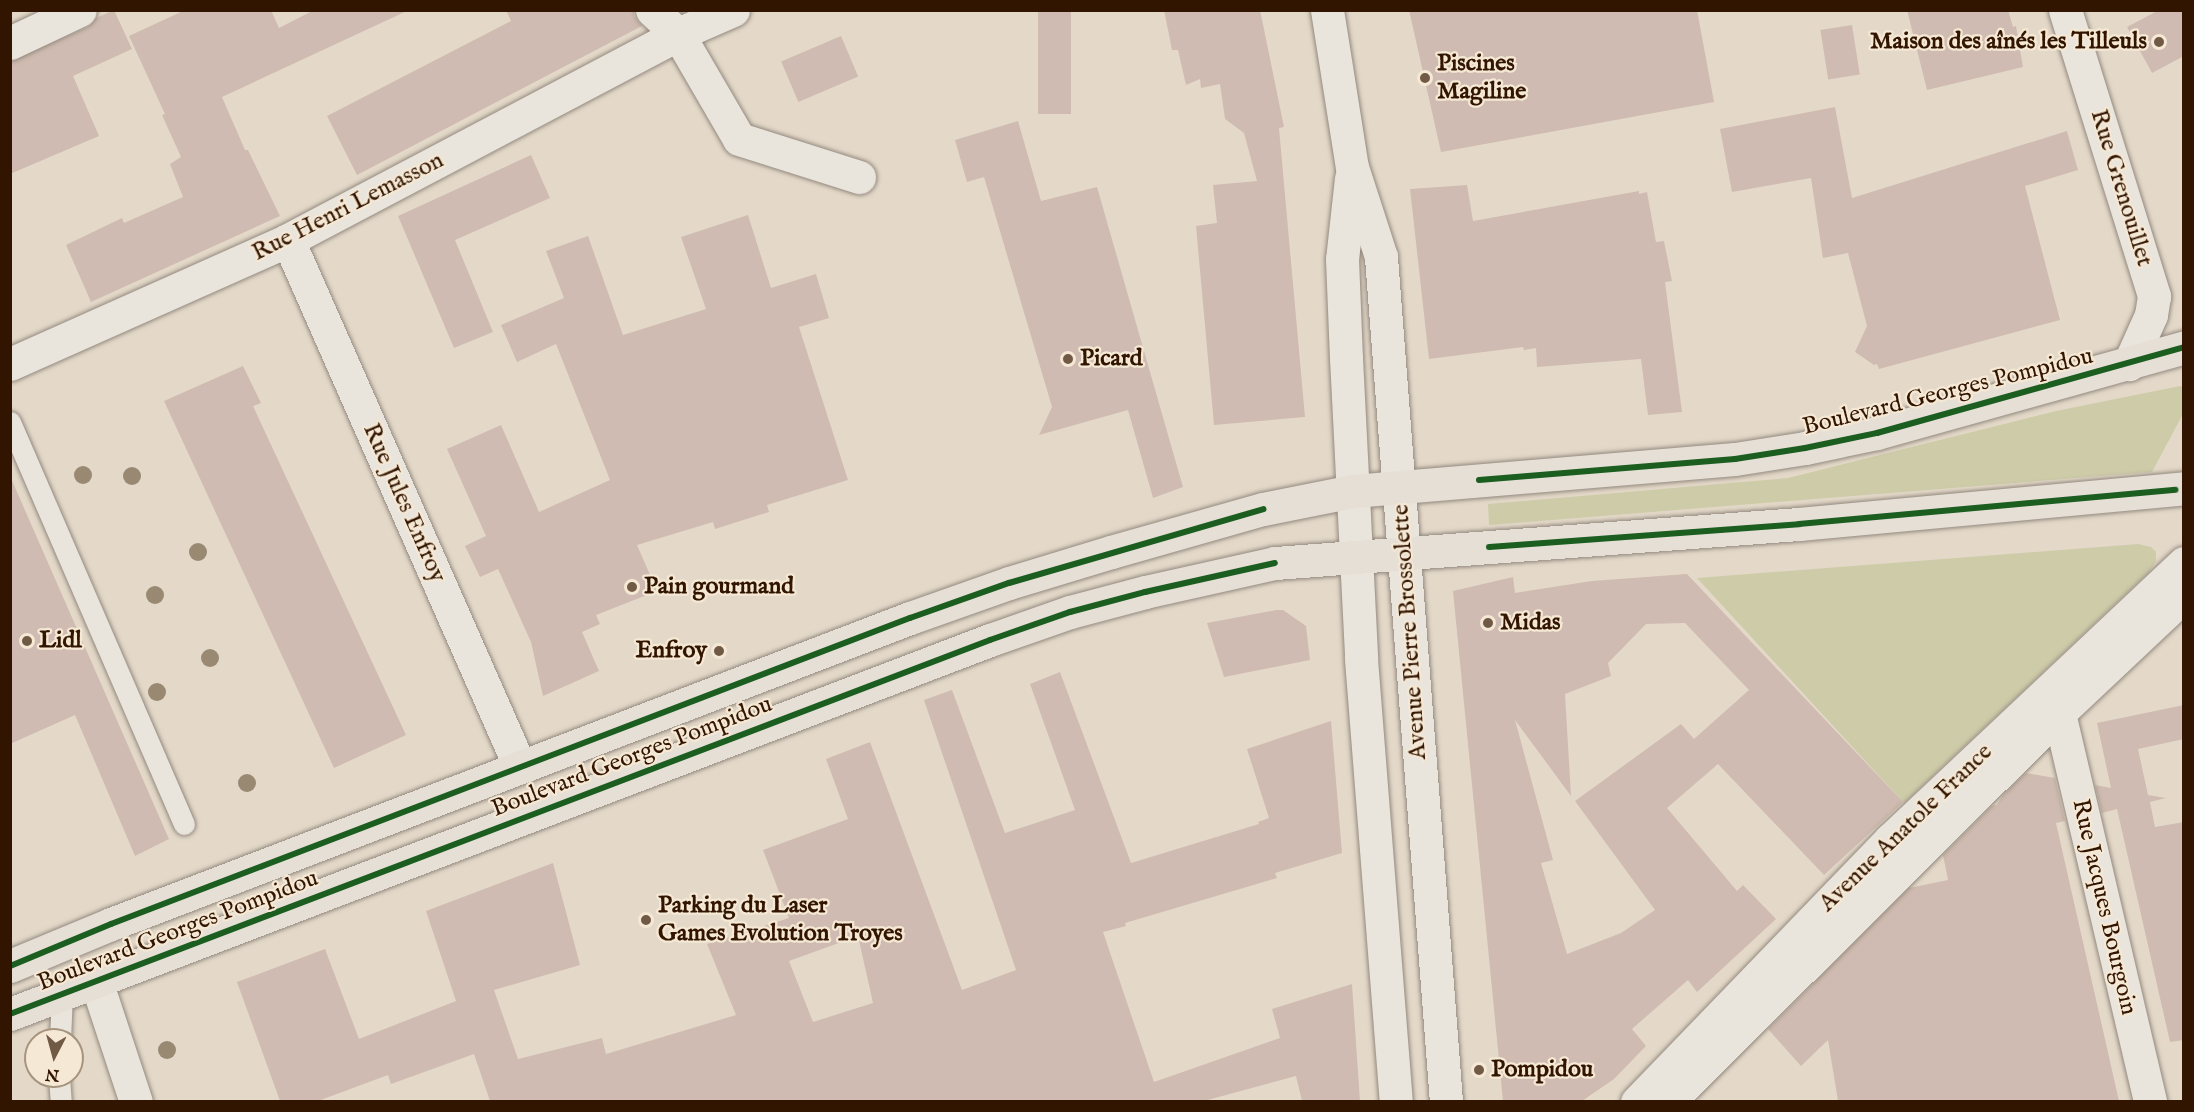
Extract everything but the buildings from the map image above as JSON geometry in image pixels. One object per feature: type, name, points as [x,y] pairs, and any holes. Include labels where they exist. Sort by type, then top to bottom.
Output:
[{"type":"main road","name":"Boulevard Georges Pompidou","points":[[10,966],[111,924],[520,766],[1009,583],[1263,509],[1353,491],[1735,459],[1805,448],[1877,433],[2180,351]]},
{"type":"main road","name":"Boulevard Georges Pompidou","points":[[10,1014],[906,672],[1070,612],[1145,591],[1275,563],[1799,524],[2184,488]]},
{"type":"street","points":[[10,43],[80,10]]},
{"type":"street","points":[[652,10],[678,34],[739,138],[859,177]]},
{"type":"street","name":"Rue Henri Lemasson","points":[[10,364],[288,240],[678,34],[733,10]]},
{"type":"street","name":"Avenue Pierre Brossolette","points":[[1327,10],[1352,167],[1381,257],[1446,1101]]},
{"type":"street","name":"Rue Grenouillet","points":[[2065,10],[2154,296],[2151,315],[2128,364]]},
{"type":"street","name":"Avenue Pierre Brossolette","points":[[1352,167],[1342,259],[1356,557],[1362,671],[1396,1101]]},
{"type":"street","name":"Rue Jules Enfroy","points":[[288,240],[520,766]]},
{"type":"street","name":"Avenue Anatole France","points":[[1637,1101],[1890,840],[2184,563]]},
{"type":"street","name":"Avenue Anatole France","points":[[1668,1101],[2059,713],[2184,595]]},
{"type":"street","name":"Rue Jacques Bourgoin","points":[[2059,713],[2150,1101]]},
{"type":"street","points":[[96,981],[136,1101]]},
{"type":"lane","points":[[10,422],[184,824]]},
{"type":"lane","points":[[61,1028],[62,994]]},
{"type":"shaded area","points":[[2183,387],[2183,414],[2152,472],[1489,525],[1488,504],[1788,478],[2056,411]]},
{"type":"shaded area","points":[[2138,544],[2151,547],[2156,552],[2156,561],[2149,572],[1904,803],[1697,578]]},
{"type":"cycle path","points":[[1479,480],[1735,459],[1805,448],[1877,433],[2184,347]]},
{"type":"cycle path","points":[[1489,547],[1799,524],[2175,490]]},
{"type":"cycle path","points":[[10,966],[111,924],[910,618],[1009,583],[1263,509]]},
{"type":"cycle path","points":[[10,1014],[990,640],[1070,612],[1145,592],[1275,563]]},
{"type":"place","name":"Maison des aînés les Tilleuls","points":[[2159,42]]},
{"type":"place","name":"Piscines Magiline","points":[[1425,78]]},
{"type":"place","name":"Picard","points":[[1068,359]]},
{"type":"place","name":"Pain gourmand","points":[[632,587]]},
{"type":"place","name":"Midas","points":[[1488,623]]},
{"type":"place","name":"Lidl","points":[[27,641]]},
{"type":"place","name":"Enfroy","points":[[719,651]]},
{"type":"place","name":"Parking du Laser Games Evolution Troyes","points":[[646,920]]},
{"type":"place","name":"Pompidou","points":[[1479,1070]]}]
